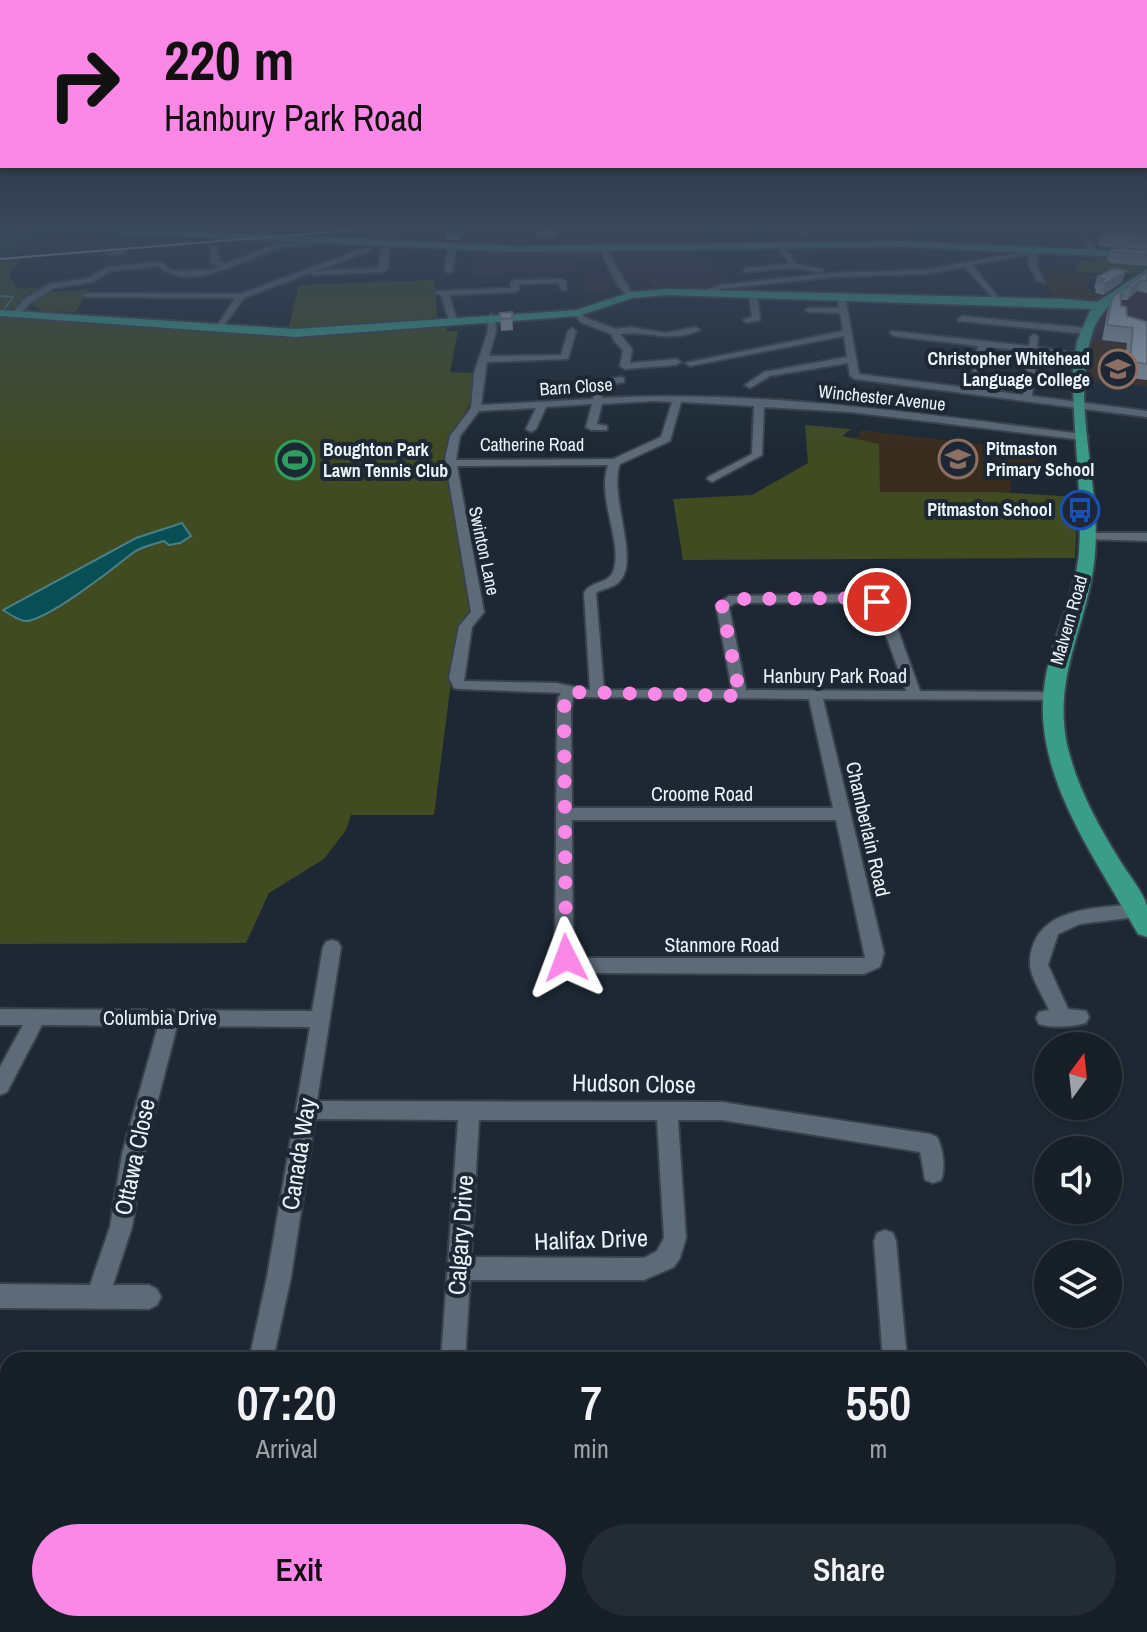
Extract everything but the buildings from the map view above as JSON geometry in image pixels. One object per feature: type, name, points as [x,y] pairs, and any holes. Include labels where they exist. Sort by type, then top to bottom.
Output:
[{"type":"main road","points":[[8,314],[295,333],[578,313],[616,300]]},
{"type":"main road","points":[[950,300],[1054,302],[1097,308]]},
{"type":"main road","name":"Malvern Road","points":[[1108,300],[1097,308],[1086,331],[1081,355],[1088,553],[1080,596],[1060,648],[1053,677],[1054,731],[1079,804],[1143,919]]},
{"type":"street","points":[[8,314],[29,300]]},
{"type":"street","points":[[104,300],[104,305]]},
{"type":"street","points":[[219,329],[238,300]]},
{"type":"street","points":[[444,300],[451,308],[453,320]]},
{"type":"street","points":[[747,320],[756,320],[754,300]]},
{"type":"street","points":[[842,300],[855,376],[1147,414]]},
{"type":"street","points":[[809,310],[843,311]]},
{"type":"street","points":[[578,313],[583,320],[615,332],[630,330],[665,336],[688,329]]},
{"type":"street","name":"Swinton Lane","points":[[491,317],[492,331],[483,359],[476,408],[451,446],[450,463],[478,612],[466,626],[456,678],[459,685],[556,687],[570,692]]},
{"type":"street","points":[[962,319],[1086,331]]},
{"type":"street","points":[[483,359],[562,358],[565,357],[572,331]]},
{"type":"street","points":[[615,332],[617,339],[628,349],[625,366]]},
{"type":"street","points":[[690,363],[846,333]]},
{"type":"street","points":[[894,333],[1081,355]]},
{"type":"street","points":[[1027,398],[1034,337]]},
{"type":"street","points":[[974,391],[983,344]]},
{"type":"street","points":[[750,385],[767,374],[853,359]]},
{"type":"street","points":[[612,366],[669,362]]},
{"type":"street","points":[[603,428],[591,427],[597,412],[598,384],[621,380]]},
{"type":"street","name":"Barn Close","points":[[476,408],[645,398],[677,400]]},
{"type":"street","points":[[597,694],[590,593],[619,574],[620,548],[610,475],[615,462],[666,439],[677,400]]},
{"type":"street","name":"Winchester Avenue","points":[[677,400],[850,409],[1083,437]]},
{"type":"street","points":[[712,479],[757,455],[759,404]]},
{"type":"street","points":[[531,429],[542,405]]},
{"type":"street","name":"Catherine Road","points":[[450,463],[615,462]]},
{"type":"street","points":[[1087,537],[1147,537]]},
{"type":"street","points":[[740,696],[722,605],[733,599],[866,598],[881,606],[914,695]]},
{"type":"street","points":[[563,814],[564,710],[565,698],[570,692]]},
{"type":"street","name":"Hanbury Park Road","points":[[570,692],[740,696],[1053,696]]},
{"type":"street","name":"Chamberlain Road","points":[[815,696],[875,953],[874,962],[864,967]]},
{"type":"street","name":"Croome Road","points":[[563,814],[842,814]]},
{"type":"street","name":"Stanmore Road","points":[[563,814],[564,951],[569,963],[579,966],[864,967]]},
{"type":"street","points":[[1063,1017],[1039,965],[1045,941],[1052,929],[1078,917],[1143,919]]},
{"type":"street","name":"Canada Way","points":[[263,1352],[279,1277],[332,947]]},
{"type":"street","name":"Columbia Drive","points":[[0,1017],[319,1019]]},
{"type":"street","points":[[0,1086],[37,1017]]},
{"type":"street","name":"Ottawa Close","points":[[97,1297],[121,1227],[136,1139],[170,1017]]},
{"type":"street","name":"Calgary Drive","points":[[454,1352],[469,1109]]},
{"type":"street","name":"Halifax Drive","points":[[459,1268],[644,1269],[661,1264],[670,1257],[675,1238],[667,1109]]},
{"type":"street","name":"Hudson Close","points":[[307,1110],[722,1111],[930,1144],[933,1173]]},
{"type":"street","points":[[885,1241],[894,1352]]},
{"type":"street","points":[[0,1296],[149,1297]]},
{"type":"shaded area","points":[[0,300],[25,300],[15,308],[0,310]]},
{"type":"shaded area","points":[[36,300],[83,300],[75,312],[42,311],[32,305]]},
{"type":"shaded area","points":[[295,300],[436,300],[437,319],[288,330]]},
{"type":"shaded area","points":[[1117,300],[1147,300],[1147,321],[1137,320],[1147,346],[1091,341],[1100,315],[1108,312]]},
{"type":"shaded area","points":[[0,316],[273,335],[446,323],[447,331],[458,331],[450,372],[475,373],[472,398],[447,444],[444,456],[472,612],[451,682],[434,815],[351,815],[346,830],[324,859],[269,893],[246,943],[0,944]]},
{"type":"shaded area","name":"Christopher Whitehead Language College","points":[[1091,341],[1147,346],[1147,386],[1088,379]]},
{"type":"shaded area","points":[[805,425],[851,429],[842,436],[879,444],[880,492],[997,492],[1078,497],[1075,558],[683,560],[673,499],[752,495],[808,463]]},
{"type":"shaded area","name":"Pitmaston Primary School","points":[[860,430],[1036,451],[1038,470],[1011,467],[1011,492],[879,492],[879,444],[848,439],[859,436]]},
{"type":"shaded area","points":[[182,523],[191,536],[180,543],[169,545],[164,541],[138,550],[79,594],[35,619],[25,621],[3,610],[136,538]]},
{"type":"waterway","points":[[0,315],[11,300]]},
{"type":"place","name":"Christopher Whitehead Language College","points":[[1118,369]]},
{"type":"place","name":"Pitmaston Primary School","points":[[958,459]]},
{"type":"place","name":"Boughton Park Lawn Tennis Club","points":[[295,460]]},
{"type":"place","name":"Pitmaston School","points":[[1080,510]]},
{"type":"route","points":[[566,958],[564,710],[565,698],[570,692],[740,696],[722,605],[728,600],[866,598],[877,602]]}]
